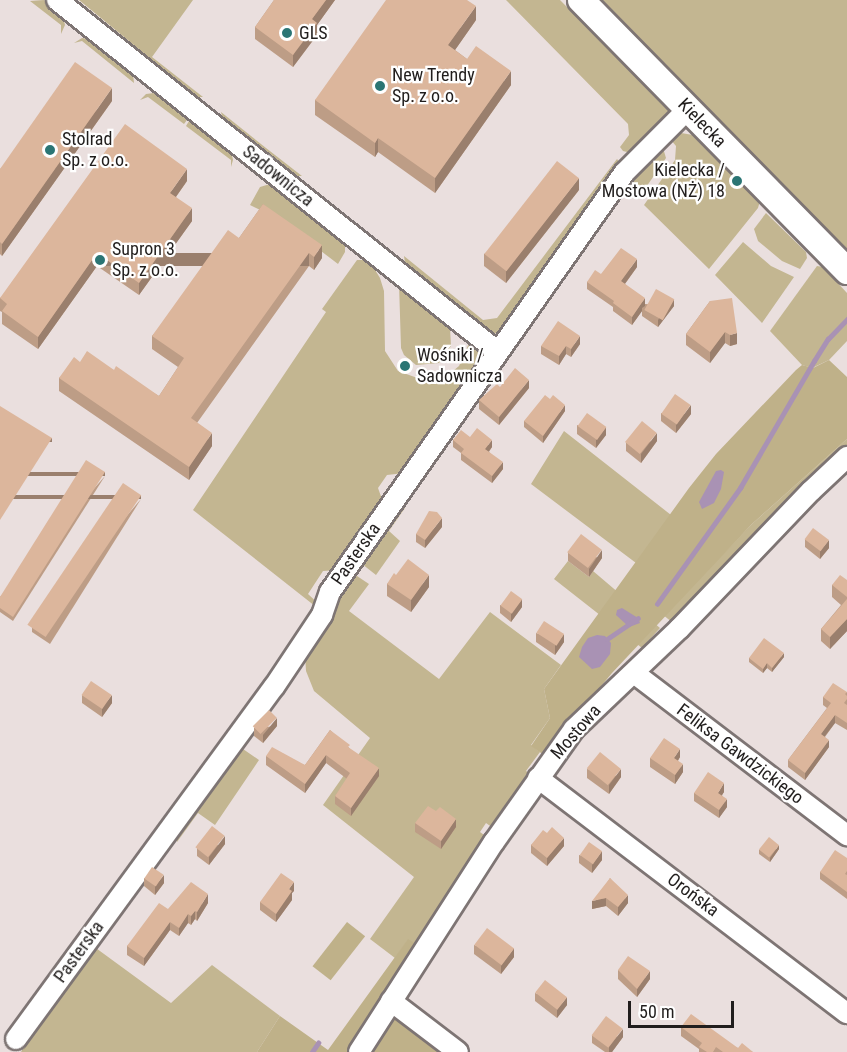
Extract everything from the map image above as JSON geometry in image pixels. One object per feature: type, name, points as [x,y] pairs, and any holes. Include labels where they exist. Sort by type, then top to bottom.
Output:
[{"type":"main road","name":"Kielecka","points":[[581,0],[847,271]]},
{"type":"street","name":"Sadownicza","points":[[57,0],[498,352]]},
{"type":"street","name":"Pasterska","points":[[16,1039],[274,687],[322,615],[330,592],[624,173],[688,109]]},
{"type":"street","name":"Mostowa","points":[[359,1052],[538,778],[574,729],[634,673],[847,457]]},
{"type":"street","name":"Feliksa Gawdzickiego","points":[[634,673],[847,835]]},
{"type":"street","name":"Orońska","points":[[538,778],[847,1012]]},
{"type":"street","points":[[391,1000],[458,1052]]},
{"type":"shaded area","points":[[44,0],[63,16],[65,25],[61,34],[61,25],[30,1]]},
{"type":"shaded area","points":[[79,0],[193,0],[152,57],[203,97],[197,97]]},
{"type":"shaded area","points":[[506,0],[560,0],[668,109],[668,117],[635,154],[623,151],[620,147],[629,135],[628,124]]},
{"type":"shaded area","points":[[600,0],[847,0],[847,249],[746,150]]},
{"type":"shaded area","points":[[82,38],[90,39],[133,73],[134,83],[82,41],[74,43]]},
{"type":"shaded area","points":[[154,93],[187,120],[184,124],[148,97],[140,100],[146,94]]},
{"type":"shaded area","points":[[221,112],[302,176],[297,176],[222,116]]},
{"type":"shaded area","points":[[189,121],[232,155],[231,167],[231,160],[186,126]]},
{"type":"shaded area","points":[[681,133],[693,135],[760,201],[758,208],[709,269],[644,205],[675,160],[676,146],[671,140]]},
{"type":"shaded area","points":[[663,148],[666,158],[638,199],[628,187]]},
{"type":"shaded area","points":[[617,159],[622,165],[512,323],[508,321],[497,334],[489,331],[405,263],[404,256],[483,320],[497,318]]},
{"type":"shaded area","points":[[270,184],[345,244],[345,252],[338,264],[279,219],[250,205],[260,187]]},
{"type":"shaded area","points":[[766,213],[806,252],[807,258],[800,269],[782,261],[758,241],[754,229]]},
{"type":"shaded area","points":[[743,242],[771,266],[794,277],[762,323],[715,275]]},
{"type":"shaded area","points":[[357,260],[369,260],[380,278],[384,291],[385,351],[398,371],[423,380],[447,376],[459,366],[470,341],[485,355],[404,473],[387,475],[378,488],[383,502],[338,570],[323,571],[308,594],[322,607],[320,610],[193,510],[326,312],[322,309]]},
{"type":"shaded area","points":[[817,266],[823,267],[847,293],[847,341],[829,360],[812,368],[802,365],[770,331]]},
{"type":"shaded area","points":[[399,284],[450,328],[451,346],[439,363],[416,365],[404,355],[401,348]]},
{"type":"shaded area","points":[[829,360],[847,377],[847,439],[752,524],[612,673],[544,755],[531,746],[550,718],[544,689],[689,488],[716,454],[796,370],[802,365],[813,368]]},
{"type":"shaded area","points":[[564,431],[722,555],[752,524],[847,439],[847,448],[673,623],[635,592],[648,572],[531,484]]},
{"type":"shaded area","points":[[716,471],[724,472],[721,489],[714,503],[702,509],[699,502]]},
{"type":"shaded area","points":[[402,506],[405,508],[389,531],[400,541],[376,575],[362,564]]},
{"type":"shaded area","points":[[568,561],[589,577],[593,571],[660,628],[642,648],[554,579]]},
{"type":"shaded area","points":[[354,574],[369,584],[349,611],[439,679],[490,612],[561,665],[544,689],[550,718],[531,745],[540,752],[526,771],[533,776],[493,828],[486,823],[480,832],[488,838],[351,1052],[347,1052],[380,1003],[408,940],[395,958],[370,939],[414,877],[323,805],[370,738],[314,691],[306,671],[305,654],[333,604]]},
{"type":"shaded area","points":[[622,608],[638,618],[640,623],[629,627],[616,615],[617,610]]},
{"type":"shaded area","points":[[597,635],[605,636],[611,643],[610,654],[600,667],[592,669],[579,657],[588,638]]},
{"type":"shaded area","points":[[266,705],[271,710],[243,749],[259,760],[215,825],[198,813],[177,842],[177,836]]},
{"type":"shaded area","points":[[347,922],[365,936],[331,980],[313,966]]},
{"type":"shaded area","points":[[408,939],[416,944],[347,1052],[257,1052],[280,1016],[328,1050]]},
{"type":"shaded area","points":[[89,943],[171,1003],[212,965],[280,1016],[257,1052],[21,1052]]},
{"type":"shaded area","points":[[393,1013],[445,1052],[368,1052]]},
{"type":"building","name":"GLS","points":[[274,0],[326,0],[312,19],[317,23],[293,55],[255,27]]},
{"type":"building","points":[[386,0],[467,0],[476,6],[448,45],[467,59],[476,46],[511,71],[435,178],[378,138],[375,143],[315,100]]},
{"type":"building","name":"Stolrad Sp. z o.o.","points":[[75,62],[112,88],[2,244],[0,242],[0,169]]},
{"type":"building","name":"Supron 3 Sp. z o.o.","points":[[125,124],[187,169],[170,193],[192,208],[139,283],[97,253],[38,337],[2,311],[7,304],[0,298]]},
{"type":"building","points":[[557,161],[579,178],[506,271],[484,254]]},
{"type":"building","points":[[263,204],[322,245],[314,257],[309,253],[191,418],[212,433],[189,467],[59,378],[74,357],[80,362],[87,351],[114,370],[116,366],[159,396],[184,358],[152,336],[228,230],[239,238]]},
{"type":"building","points":[[621,248],[637,259],[621,281],[645,298],[632,317],[587,282],[595,270],[601,274]]},
{"type":"building","points":[[656,289],[674,299],[663,320],[644,310]]},
{"type":"building","points":[[732,298],[737,333],[730,335],[725,332],[710,352],[686,334],[710,301]]},
{"type":"building","points":[[558,321],[580,336],[571,349],[566,346],[559,356],[541,346]]},
{"type":"building","points":[[515,368],[529,380],[499,417],[479,400],[497,384],[500,387]]},
{"type":"building","points":[[675,394],[691,405],[677,425],[661,414]]},
{"type":"building","points":[[545,395],[550,399],[553,395],[565,405],[543,436],[524,421]]},
{"type":"building","points":[[0,406],[52,438],[0,520]]},
{"type":"building","points":[[587,413],[606,427],[597,440],[578,426]]},
{"type":"building","points":[[642,421],[657,433],[640,454],[625,442]]},
{"type":"building","points":[[477,428],[492,440],[485,449],[503,462],[492,476],[461,453],[464,449],[453,440],[461,430],[470,437]]},
{"type":"building","points":[[86,460],[105,472],[13,617],[0,608],[0,597]]},
{"type":"building","points":[[123,483],[141,495],[46,637],[27,625]]},
{"type":"building","points":[[429,511],[437,512],[442,518],[425,540],[416,534]]},
{"type":"building","points":[[813,528],[829,540],[821,551],[805,539]]},
{"type":"building","points":[[581,534],[602,550],[588,568],[567,552]]},
{"type":"building","points":[[408,559],[429,575],[411,600],[387,584]]},
{"type":"building","points":[[840,575],[847,580],[847,597],[832,585]]},
{"type":"building","points":[[511,591],[522,599],[512,614],[500,606]]},
{"type":"building","points":[[847,599],[847,619],[830,637],[821,629]]},
{"type":"building","points":[[544,621],[564,634],[557,646],[536,633]]},
{"type":"building","points":[[764,638],[784,653],[772,668],[767,663],[763,669],[749,658]]},
{"type":"building","points":[[91,681],[112,695],[102,709],[81,695]]},
{"type":"building","points":[[833,683],[847,692],[845,694],[847,699],[844,703],[847,705],[847,723],[835,715],[821,734],[829,740],[805,773],[788,760],[831,703],[823,697]]},
{"type":"building","points":[[269,710],[277,718],[261,734],[253,726]]},
{"type":"building","points":[[330,730],[350,745],[348,747],[379,768],[351,808],[335,796],[350,773],[326,755],[305,784],[266,756],[272,747],[305,765]]},
{"type":"building","points":[[664,738],[680,749],[674,758],[683,764],[675,775],[650,758]]},
{"type":"building","points":[[600,752],[621,769],[608,785],[587,768]]},
{"type":"building","points":[[708,772],[724,783],[718,793],[727,799],[719,810],[694,793]]},
{"type":"building","points":[[428,806],[436,811],[440,807],[456,819],[441,841],[415,823]]},
{"type":"building","points":[[212,826],[225,836],[208,857],[195,847]]},
{"type":"building","points":[[552,827],[564,838],[547,858],[531,845],[543,830],[547,833]]},
{"type":"building","points":[[769,837],[779,845],[769,858],[759,849]]},
{"type":"building","points":[[589,842],[602,851],[593,864],[580,855]]},
{"type":"building","points":[[835,850],[847,858],[845,874],[847,875],[847,892],[820,872]]},
{"type":"building","points":[[152,867],[164,875],[156,886],[144,879]]},
{"type":"building","points":[[281,873],[294,882],[289,889],[292,891],[276,914],[260,902]]},
{"type":"building","points":[[610,878],[628,895],[618,907],[606,898],[592,901]]},
{"type":"building","points":[[191,882],[208,894],[197,912],[195,911],[191,916],[188,914],[179,928],[170,922],[144,958],[127,946],[159,903],[168,909]]},
{"type":"building","points":[[487,928],[514,948],[502,965],[474,945]]},
{"type":"building","points":[[628,956],[650,971],[637,989],[618,970]]},
{"type":"building","points":[[545,980],[567,997],[557,1010],[535,993]]},
{"type":"building","points":[[691,1014],[738,1048],[742,1043],[753,1052],[723,1052],[716,1047],[713,1052],[707,1052],[699,1047],[702,1043],[681,1027]]},
{"type":"building","points":[[606,1016],[623,1029],[608,1048],[592,1035]]},
{"type":"waterway","points":[[657,604],[740,488],[814,361],[828,339],[847,319]]},
{"type":"waterway","points":[[607,639],[638,618]]},
{"type":"waterway","points":[[312,1052],[318,1043]]},
{"type":"place","name":"GLS","points":[[287,33]]},
{"type":"place","name":"New Trendy Sp. z o.o.","points":[[380,86]]},
{"type":"place","name":"Stolrad Sp. z o.o.","points":[[50,150]]},
{"type":"place","name":"Kielecka / Mostowa (NŻ) 18","points":[[737,181]]},
{"type":"place","name":"Supron 3 Sp. z o.o.","points":[[100,260]]},
{"type":"place","name":"Wośniki / Sadownicza","points":[[405,366]]}]
